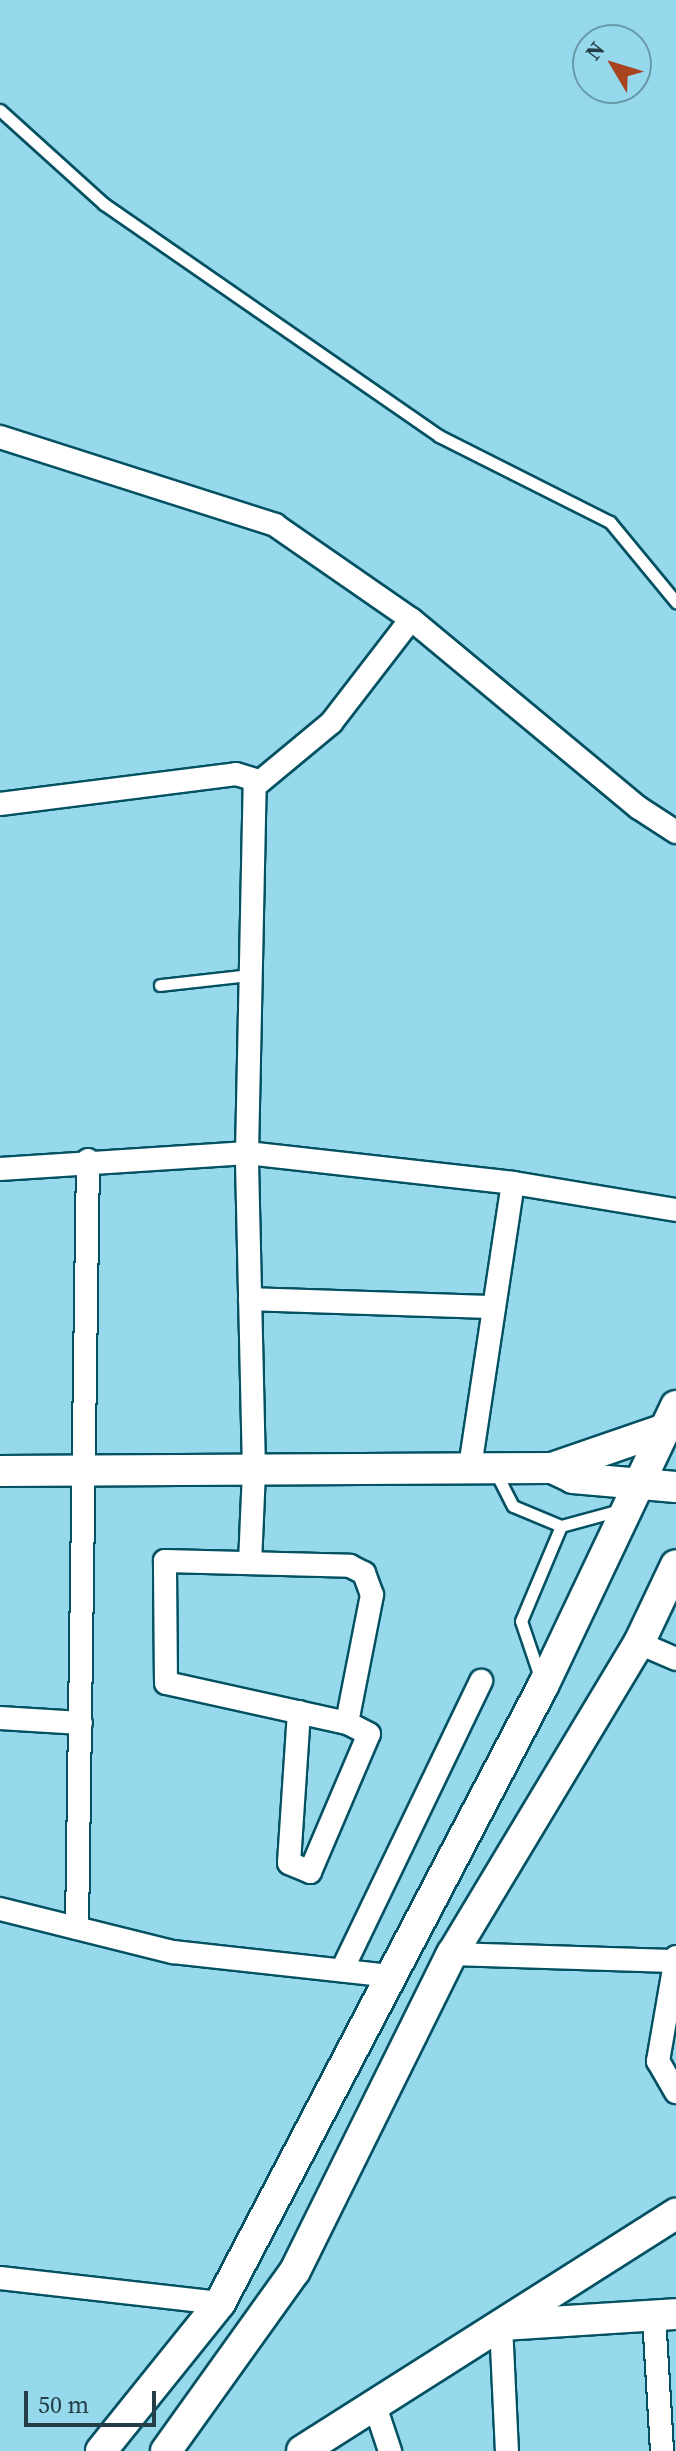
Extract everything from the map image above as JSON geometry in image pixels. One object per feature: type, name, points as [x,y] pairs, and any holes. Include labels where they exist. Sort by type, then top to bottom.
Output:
[{"type":"main road","points":[[0,1471],[552,1468],[672,1420]]},
{"type":"main road","points":[[101,2451],[220,2303],[543,1686],[638,1482],[672,1420]]},
{"type":"main road","points":[[552,1468],[573,1478],[676,1487]]},
{"type":"main road","points":[[166,2451],[295,2271],[452,1954],[639,1643],[676,1565]]},
{"type":"main road","points":[[302,2451],[676,2214]]},
{"type":"main road","points":[[501,2325],[665,2315]]},
{"type":"street","points":[[0,437],[275,525],[411,619],[639,808],[676,832]]},
{"type":"street","points":[[250,1563],[254,1470],[247,1153],[251,801],[259,781],[331,723],[411,619]]},
{"type":"street","points":[[0,804],[236,774],[259,781]]},
{"type":"street","points":[[0,1169],[88,1160],[247,1153],[513,1183],[676,1210]]},
{"type":"street","points":[[77,1928],[88,1160]]},
{"type":"street","points":[[482,1467],[494,1307],[513,1183]]},
{"type":"street","points":[[250,1299],[494,1307]]},
{"type":"street","points":[[299,1712],[289,1863],[310,1872],[369,1734],[347,1723],[299,1712],[166,1683],[165,1561],[350,1566],[369,1580],[372,1595],[347,1723]]},
{"type":"street","points":[[639,1643],[676,1659]]},
{"type":"street","points":[[342,1970],[481,1681]]},
{"type":"street","points":[[0,1718],[81,1723]]},
{"type":"street","points":[[0,1909],[173,1952],[390,1976]]},
{"type":"street","points":[[452,1954],[675,1959],[667,2038],[658,2061],[676,2092]]},
{"type":"street","points":[[0,2278],[220,2303]]},
{"type":"street","points":[[662,2451],[665,2315]]},
{"type":"street","points":[[501,2325],[507,2451]]},
{"type":"street","points":[[374,2403],[390,2451]]},
{"type":"lane","points":[[0,110],[104,204],[439,436],[610,522],[676,602]]},
{"type":"lane","points":[[160,985],[249,975]]},
{"type":"lane","points":[[482,1467],[513,1506],[561,1526],[625,1509]]},
{"type":"lane","points":[[543,1686],[521,1621],[561,1526]]}]
